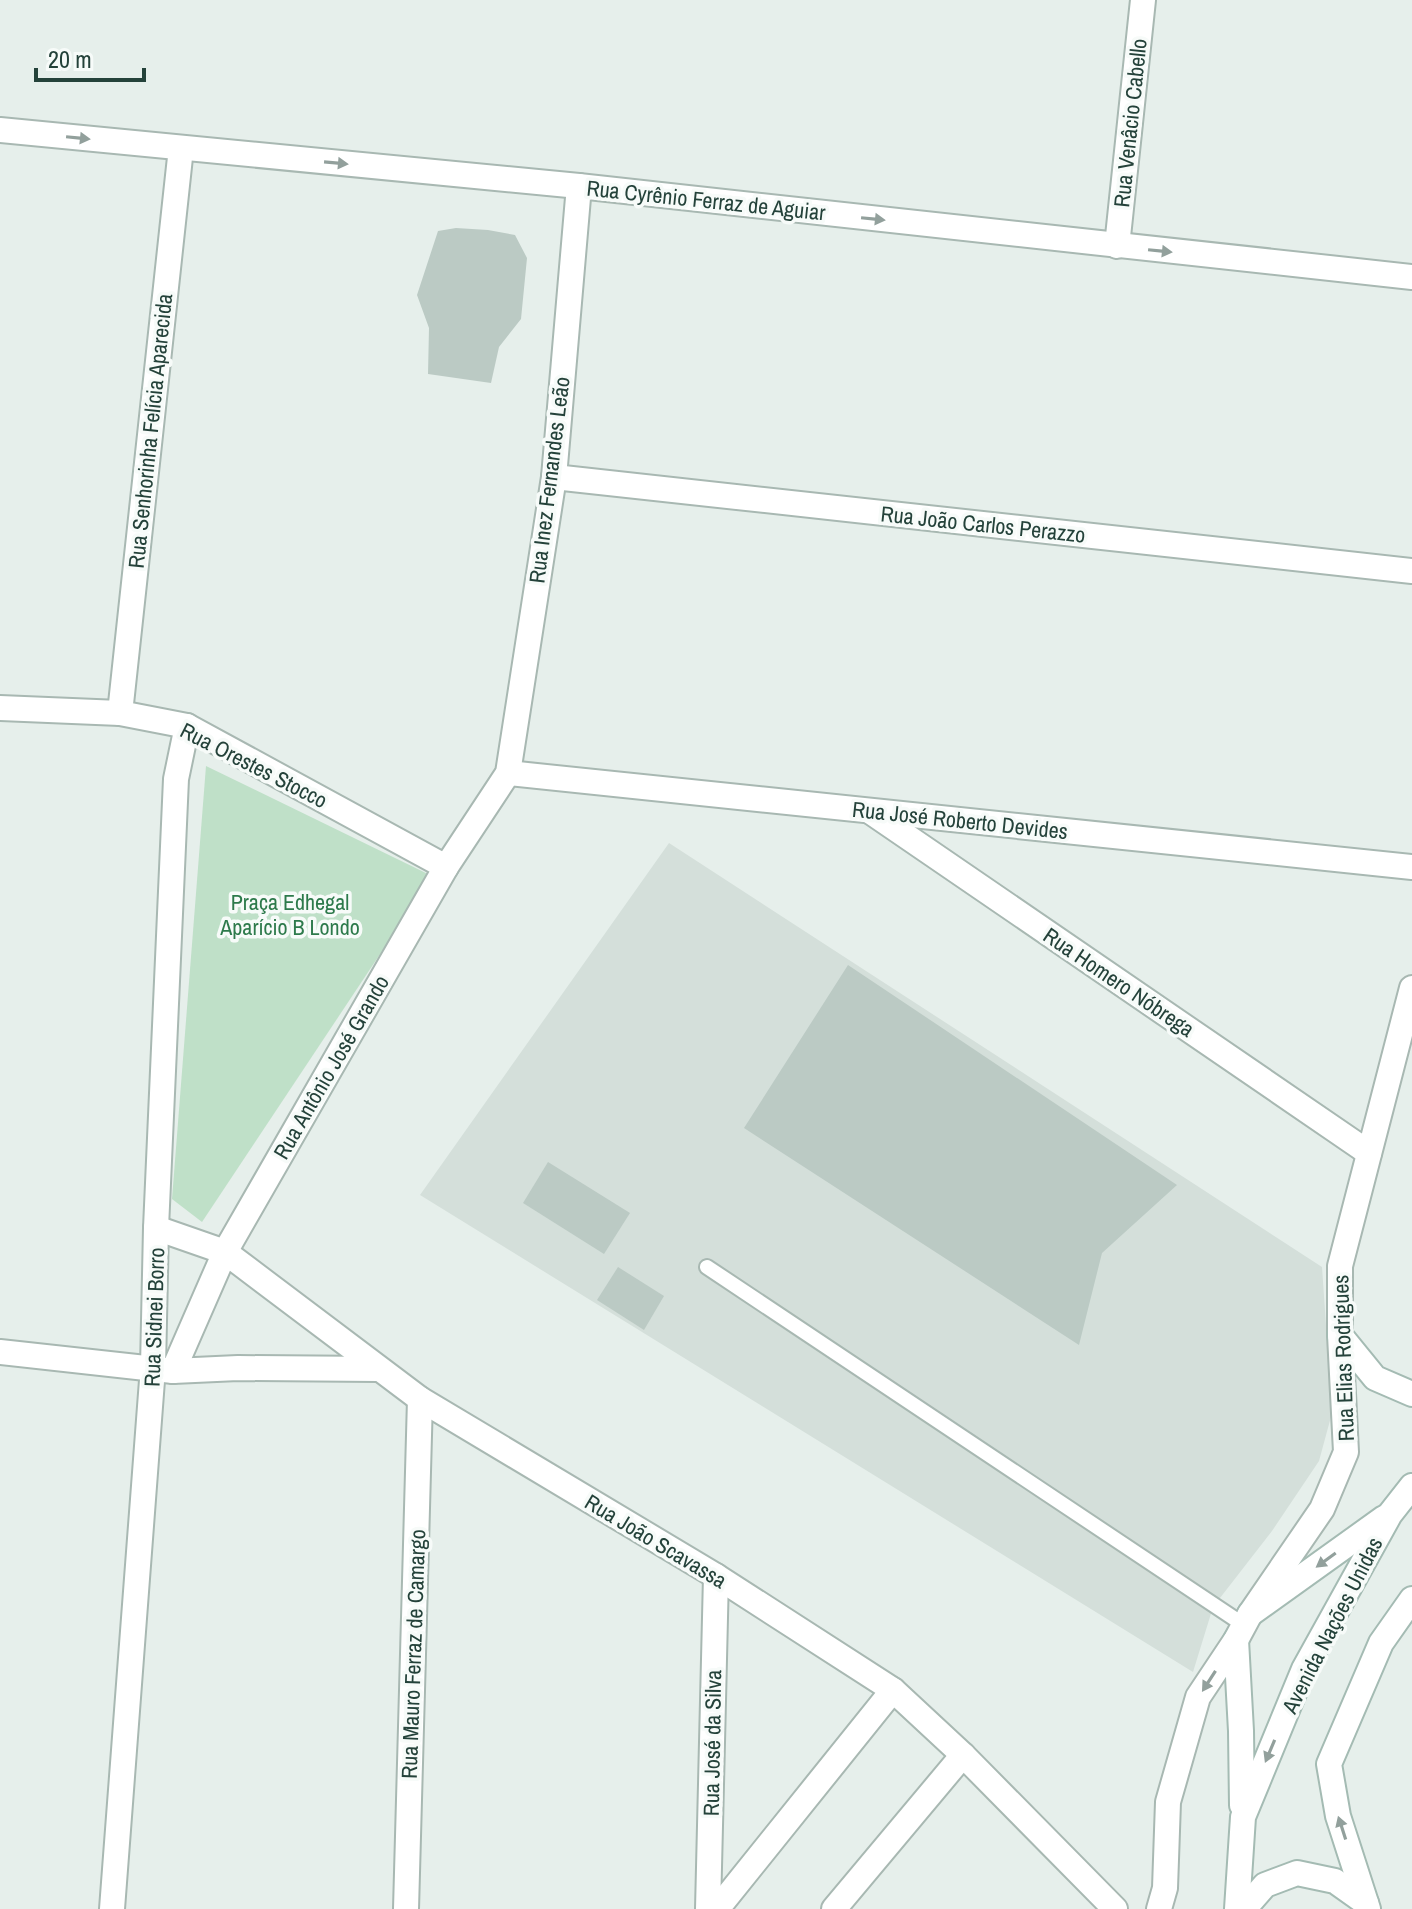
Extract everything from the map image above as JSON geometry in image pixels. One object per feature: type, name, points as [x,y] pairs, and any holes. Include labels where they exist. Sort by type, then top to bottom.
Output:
[{"type":"street","name":"Rua Venâcio Cabello","points":[[1117,246],[1143,0]]},
{"type":"street","name":"Rua Cyrênio Ferraz de Aguiar","points":[[0,130],[579,186],[1412,277]]},
{"type":"street","name":"Rua Senhorinha Felícia Aparecida","points":[[120,713],[181,148]]},
{"type":"street","name":"Rua Inez Fernandes Leão","points":[[508,773],[554,477],[579,186]]},
{"type":"street","name":"Rua João Carlos Perazzo","points":[[554,477],[1412,571]]},
{"type":"street","name":"Rua Orestes Stocco","points":[[0,708],[120,713],[187,726],[446,867]]},
{"type":"street","name":"Rua Sidnei Borro","points":[[112,1909],[163,1369],[156,1228],[176,779],[187,726]]},
{"type":"street","name":"Rua José Roberto Devides","points":[[508,773],[1412,867]]},
{"type":"street","name":"Rua Antônio José Grando","points":[[163,1369],[225,1252],[446,867],[508,773]]},
{"type":"street","name":"Rua Homero Nóbrega","points":[[869,810],[1369,1153]]},
{"type":"street","name":"Rua Elias Rodrigues","points":[[1159,1909],[1165,1888],[1168,1802],[1198,1697],[1322,1509],[1346,1452],[1340,1266],[1412,988]]},
{"type":"street","name":"Rua João Scavassa","points":[[156,1228],[225,1252],[420,1399],[716,1576],[893,1690],[963,1755],[1115,1909]]},
{"type":"street","points":[[1340,1335],[1375,1378],[1412,1394]]},
{"type":"street","points":[[0,1352],[163,1369],[378,1369]]},
{"type":"street","name":"Rua Mauro Ferraz de Camargo","points":[[406,1909],[420,1399]]},
{"type":"street","name":"Avenida Nações Unidas","points":[[1237,1909],[1243,1817],[1304,1669],[1390,1514],[1412,1486]]},
{"type":"street","points":[[1243,1817],[1243,1626],[1390,1514]]},
{"type":"street","name":"Rua José da Silva","points":[[708,1909],[716,1576]]},
{"type":"street","points":[[1367,1906],[1338,1816],[1329,1764],[1381,1643],[1412,1599]]},
{"type":"street","points":[[717,1909],[893,1690]]},
{"type":"street","points":[[834,1909],[963,1755]]},
{"type":"street","points":[[1244,1909],[1265,1885],[1297,1873],[1335,1881],[1367,1906]]},
{"type":"lane","points":[[707,1267],[1243,1626]]},
{"type":"shaded area","points":[[669,843],[1322,1267],[1332,1413],[1319,1461],[1272,1531],[1213,1607],[1193,1672],[420,1195]]},
{"type":"green space","name":"Praça Edhegal Aparício B Londo","points":[[206,766],[432,876],[202,1222],[172,1199]]},
{"type":"building","points":[[456,228],[515,235],[527,258],[521,319],[499,347],[491,383],[428,374],[429,328],[417,295],[438,231]]},
{"type":"building","points":[[848,965],[1177,1185],[1102,1253],[1079,1345],[744,1128]]},
{"type":"building","points":[[548,1162],[630,1213],[604,1254],[523,1203]]},
{"type":"building","points":[[618,1267],[664,1296],[644,1330],[597,1300]]}]
